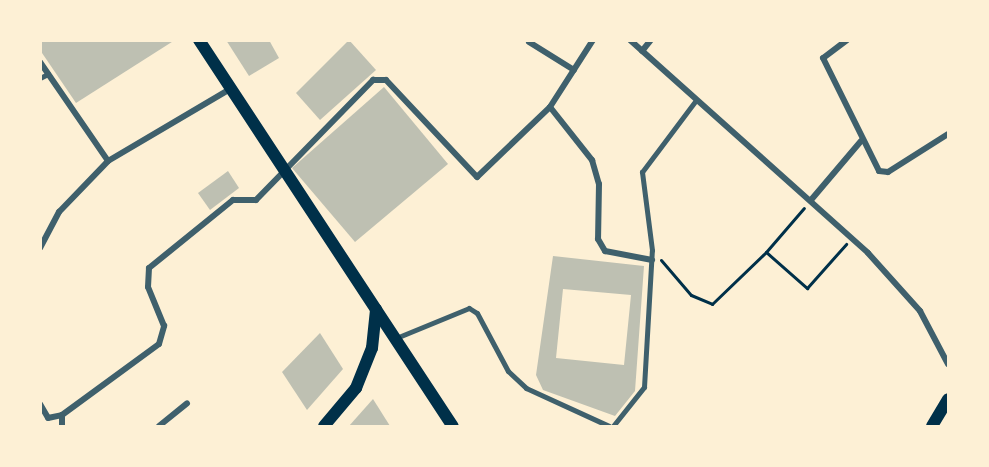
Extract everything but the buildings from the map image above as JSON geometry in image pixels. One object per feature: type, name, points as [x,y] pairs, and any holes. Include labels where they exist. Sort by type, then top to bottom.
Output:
[{"type":"main road","points":[[199,40],[453,426]]},
{"type":"main road","points":[[324,426],[356,388],[372,348],[376,309]]},
{"type":"main road","points":[[932,426],[948,399]]},
{"type":"street","points":[[40,404],[48,418],[62,415],[159,344],[164,326],[148,287],[149,268],[233,200],[256,200],[283,169],[373,80],[386,80],[473,177],[550,107],[593,40]]},
{"type":"street","points":[[630,40],[852,238],[920,311],[948,364]]},
{"type":"street","points":[[642,51],[651,40]]},
{"type":"street","points":[[847,40],[823,58],[861,141],[879,171],[888,172],[948,134]]},
{"type":"street","points":[[529,42],[574,70]]},
{"type":"street","points":[[40,62],[108,161]]},
{"type":"street","points":[[40,248],[59,212],[108,161],[230,88]]},
{"type":"street","points":[[395,338],[469,308],[477,313],[508,371],[526,388],[611,426],[644,387],[652,250],[642,172],[696,100]]},
{"type":"street","points":[[550,107],[592,160],[599,184],[598,238],[605,251],[652,260]]},
{"type":"street","points":[[811,200],[861,141]]},
{"type":"street","points":[[159,426],[187,403]]},
{"type":"street","points":[[62,415],[62,426]]},
{"type":"lane","points":[[40,78],[48,74]]},
{"type":"path","points":[[652,250],[691,295],[712,303],[766,252],[811,200]]},
{"type":"path","points":[[766,252],[807,288],[852,238]]}]
